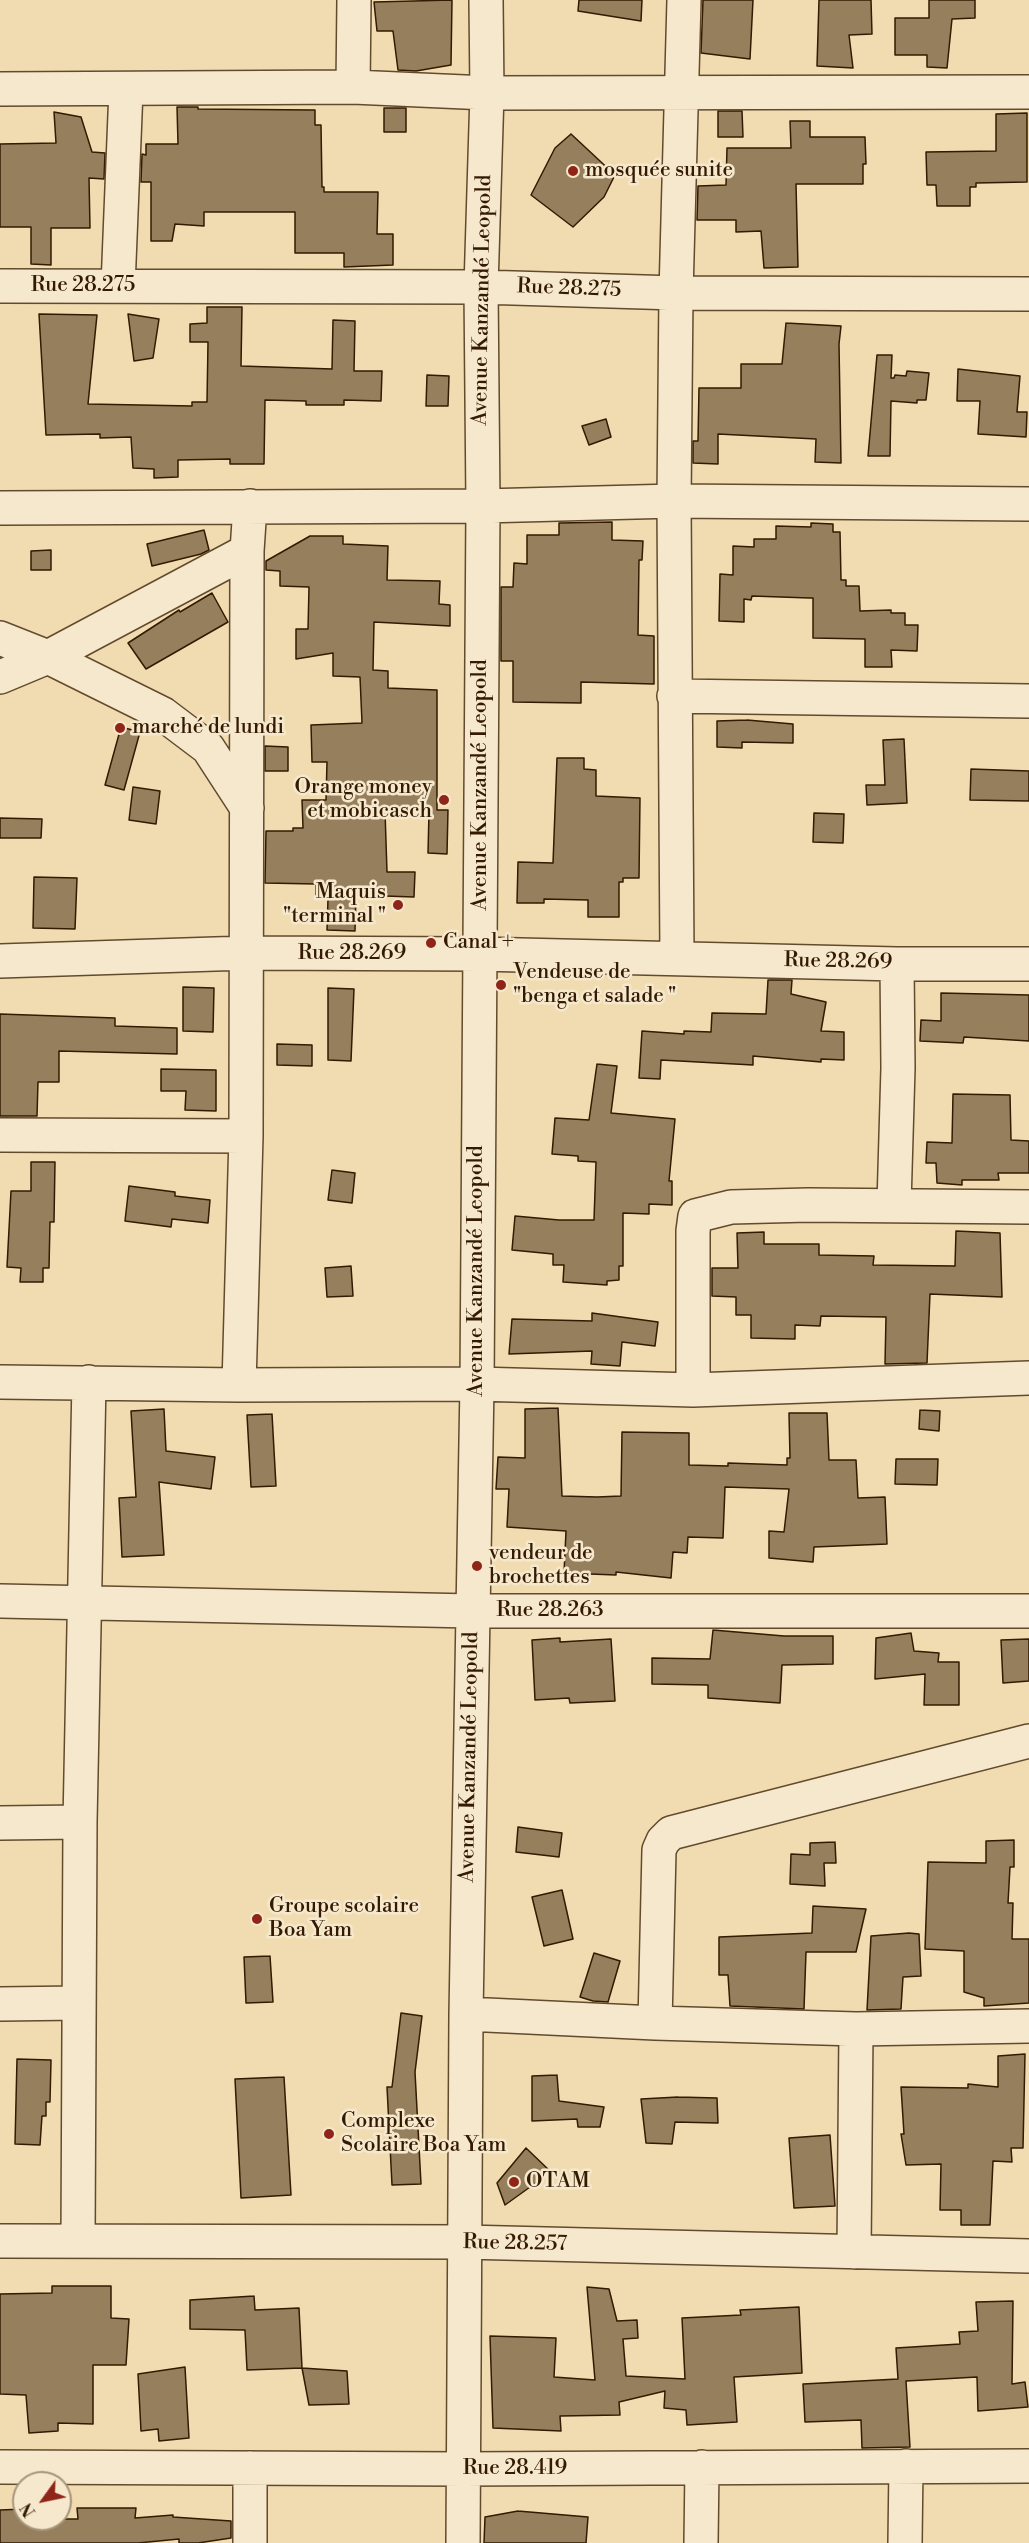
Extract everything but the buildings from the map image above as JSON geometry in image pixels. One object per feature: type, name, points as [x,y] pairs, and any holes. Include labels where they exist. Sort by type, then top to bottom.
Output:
[{"type":"street","points":[[353,87],[354,0]]},
{"type":"street","name":"Avenue Kanzandé Leopold","points":[[463,2543],[466,2014],[477,1384],[483,506],[481,287],[487,93],[486,0]]},
{"type":"street","points":[[676,958],[674,501],[676,293],[684,0]]},
{"type":"street","points":[[0,89],[353,87],[487,93],[1029,92]]},
{"type":"street","points":[[118,286],[126,90]]},
{"type":"street","name":"Rue 28.275","points":[[0,286],[481,287],[676,293],[1029,294]]},
{"type":"street","points":[[0,508],[483,506],[674,501],[1029,504]]},
{"type":"street","points":[[239,1385],[246,1136],[250,506]]},
{"type":"street","points":[[0,678],[48,657],[248,551]]},
{"type":"street","points":[[0,638],[48,657],[162,714],[208,748],[247,808]]},
{"type":"street","points":[[674,696],[1029,701]]},
{"type":"street","name":"Rue 28.269","points":[[0,961],[246,953],[479,954],[897,964],[1029,964]]},
{"type":"street","points":[[894,1204],[898,1068],[897,964]]},
{"type":"street","points":[[0,1135],[246,1136]]},
{"type":"street","points":[[693,1390],[695,1216],[731,1207],[894,1204],[1029,1208]]},
{"type":"street","points":[[0,1382],[239,1385],[477,1384],[693,1390],[1029,1378]]},
{"type":"street","points":[[78,2240],[80,1822],[89,1382]]},
{"type":"street","name":"Rue 28.263","points":[[0,1601],[472,1611],[1029,1611]]},
{"type":"street","points":[[655,2023],[659,1850],[663,1841],[671,1833],[1029,1741]]},
{"type":"street","points":[[0,1823],[80,1822]]},
{"type":"street","points":[[0,2004],[79,2003]]},
{"type":"street","points":[[466,2014],[855,2029],[1029,2026]]},
{"type":"street","points":[[854,2252],[855,2029]]},
{"type":"street","name":"Rue 28.257","points":[[0,2241],[465,2242],[1029,2256]]},
{"type":"street","points":[[905,2543],[906,2466]]},
{"type":"street","name":"Rue 28.419","points":[[0,2467],[463,2469],[1029,2466]]},
{"type":"street","points":[[701,2543],[702,2467]]},
{"type":"street","points":[[250,2468],[250,2543]]},
{"type":"place","name":"mosquée sunite","points":[[573,171]]},
{"type":"place","name":"marché de lundi","points":[[120,728]]},
{"type":"place","name":"Orange money et mobicasch","points":[[444,800]]},
{"type":"place","name":"Maquis \"terminal \"","points":[[398,905]]},
{"type":"place","name":"Canal +","points":[[431,943]]},
{"type":"place","name":"Vendeuse de \"benga et salade \"","points":[[501,985]]},
{"type":"place","name":"vendeur de brochettes","points":[[477,1566]]},
{"type":"place","name":"Groupe scolaire Boa Yam","points":[[257,1919]]},
{"type":"place","name":"Complexe Scolaire Boa Yam","points":[[329,2134]]},
{"type":"place","name":"OTAM","points":[[514,2182]]}]
